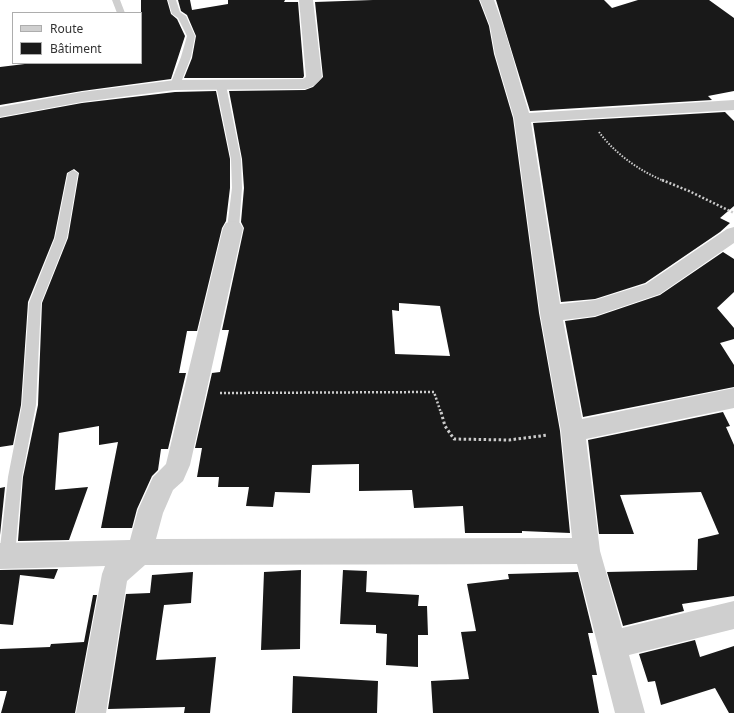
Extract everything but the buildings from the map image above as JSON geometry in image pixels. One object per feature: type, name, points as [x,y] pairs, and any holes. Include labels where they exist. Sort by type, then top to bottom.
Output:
[{"type":"street","points":[[0,112],[82,97],[175,86],[305,84],[310,82],[314,77],[306,0]]},
{"type":"street","points":[[487,0],[497,26],[503,54],[522,118],[551,313],[574,431],[587,551],[630,713]]},
{"type":"street","points":[[522,118],[734,105]]},
{"type":"street","points":[[91,713],[115,574],[140,552],[151,510],[160,494],[162,485],[178,466],[233,228]]},
{"type":"street","points":[[551,313],[595,308],[653,290],[734,234]]},
{"type":"street","points":[[574,431],[734,398]]},
{"type":"street","points":[[3,556],[140,552],[587,551]]},
{"type":"street","points":[[612,644],[734,615]]},
{"type":"lane","points":[[116,0],[121,12]]},
{"type":"lane","points":[[172,0],[176,14],[182,16],[191,36],[186,57],[175,86]]},
{"type":"lane","points":[[221,85],[236,159],[237,188],[233,228]]},
{"type":"lane","points":[[3,556],[29,405],[35,303],[61,238],[73,173]]},
{"type":"path","points":[[587,114],[607,142],[645,173],[689,191],[734,213]]},
{"type":"path","points":[[195,392],[434,392],[445,426],[454,439],[509,440],[574,431]]}]
